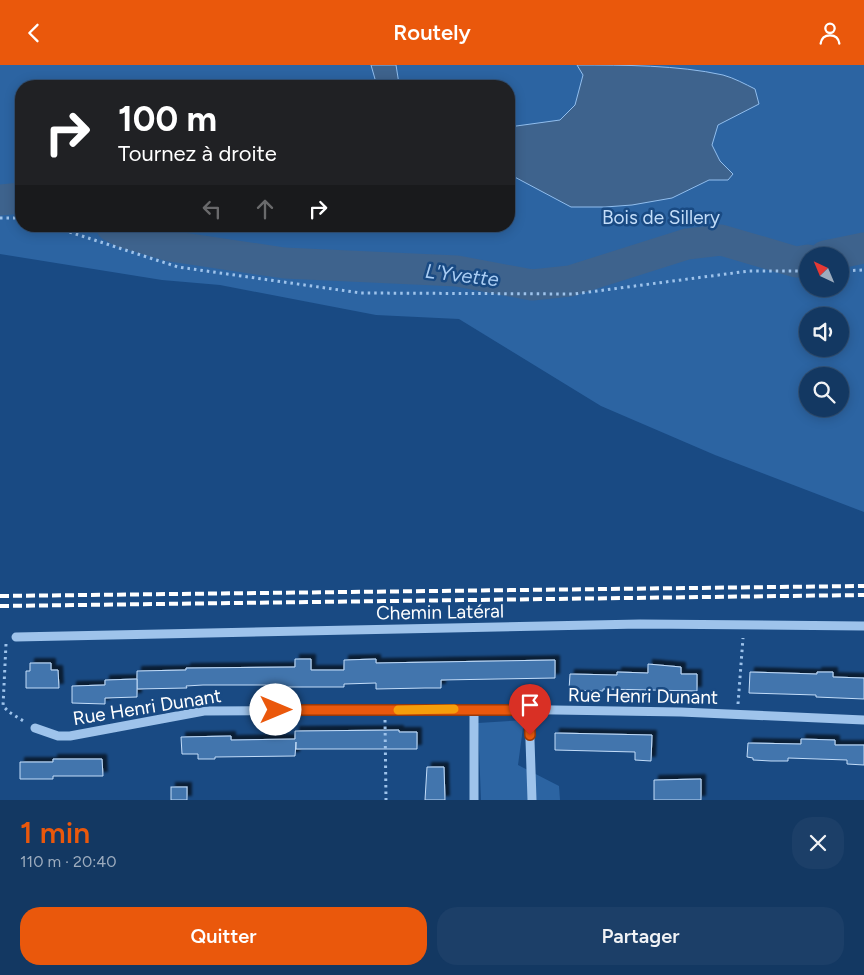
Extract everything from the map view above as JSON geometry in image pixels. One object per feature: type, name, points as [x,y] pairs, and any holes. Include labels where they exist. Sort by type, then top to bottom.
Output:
[{"type":"street","name":"Chemin Latéral","points":[[11,637],[640,624],[864,626]]},
{"type":"street","name":"Rue Henri Dunant","points":[[35,728],[58,735],[70,736],[204,711],[474,709],[737,714],[864,720]]},
{"type":"street","points":[[474,709],[474,800]]},
{"type":"street","points":[[529,710],[532,800]]},
{"type":"path","points":[[0,218],[15,218]]},
{"type":"path","points":[[70,232],[178,267],[361,293],[574,294],[749,271],[799,271]]},
{"type":"path","points":[[849,271],[864,270]]},
{"type":"path","points":[[737,714],[744,625]]},
{"type":"path","points":[[11,637],[2,705],[9,712],[35,728]]},
{"type":"path","points":[[385,710],[386,800]]},
{"type":"green space","name":"Bois de Sillery","points":[[0,65],[864,65],[864,512],[715,455],[601,406],[459,319],[376,315],[220,285],[162,280],[0,254]]},
{"type":"green space","points":[[524,720],[518,765],[559,786],[560,800],[481,800],[478,723]]},
{"type":"shaded area","points":[[371,65],[396,65],[398,80],[375,80]]},
{"type":"shaded area","points":[[577,65],[669,67],[723,75],[755,89],[759,104],[718,125],[712,145],[720,161],[733,174],[728,180],[709,180],[672,198],[632,205],[605,207],[571,207],[515,177],[515,126],[560,120],[575,105],[583,75]]},
{"type":"building","points":[[295,659],[311,659],[311,670],[344,670],[344,660],[376,659],[376,663],[555,660],[555,678],[441,680],[441,688],[376,689],[376,683],[344,684],[344,687],[203,685],[186,686],[187,688],[137,689],[137,671],[186,670],[186,668],[295,667]]},
{"type":"building","points":[[30,663],[51,663],[51,670],[58,670],[59,688],[26,688],[26,671],[30,671]]},
{"type":"building","points":[[648,664],[681,667],[681,674],[697,674],[697,691],[569,690],[570,674],[617,675],[617,672],[648,673]]},
{"type":"building","points":[[750,672],[817,674],[817,672],[833,672],[833,677],[864,678],[864,699],[749,693]]},
{"type":"building","points":[[137,679],[137,697],[105,698],[105,704],[72,703],[72,686],[105,685],[105,680]]},
{"type":"building","points":[[399,730],[399,732],[417,732],[417,749],[296,749],[296,742],[295,756],[198,759],[198,754],[182,754],[181,737],[231,736],[231,740],[295,739],[295,731]]},
{"type":"building","points":[[555,733],[652,735],[651,761],[635,760],[635,752],[555,750]]},
{"type":"building","points":[[801,739],[835,740],[835,745],[864,745],[864,765],[847,764],[847,760],[788,758],[788,761],[771,761],[753,760],[753,758],[747,757],[748,743],[801,744]]},
{"type":"building","points":[[53,759],[102,759],[103,776],[53,776],[53,779],[20,779],[20,762],[53,762]]},
{"type":"building","points":[[427,767],[444,767],[445,800],[425,800]]},
{"type":"building","points":[[701,779],[701,800],[654,800],[654,780]]},
{"type":"building","points":[[171,787],[187,787],[187,800],[171,800]]},
{"type":"waterway","name":"L'Yvette","points":[[0,200],[15,199]]},
{"type":"waterway","name":"L'Yvette","points":[[122,232],[170,246],[284,263],[457,271],[532,285],[570,281],[687,244],[721,240],[799,262]]},
{"type":"waterway","name":"L'Yvette","points":[[849,251],[864,248]]},
{"type":"railway","points":[[0,596],[864,586]]},
{"type":"railway","points":[[0,606],[864,595]]},
{"type":"slow traffic","points":[[398,710],[454,709]]},
{"type":"route","points":[[276,710],[529,710],[530,735]]}]
